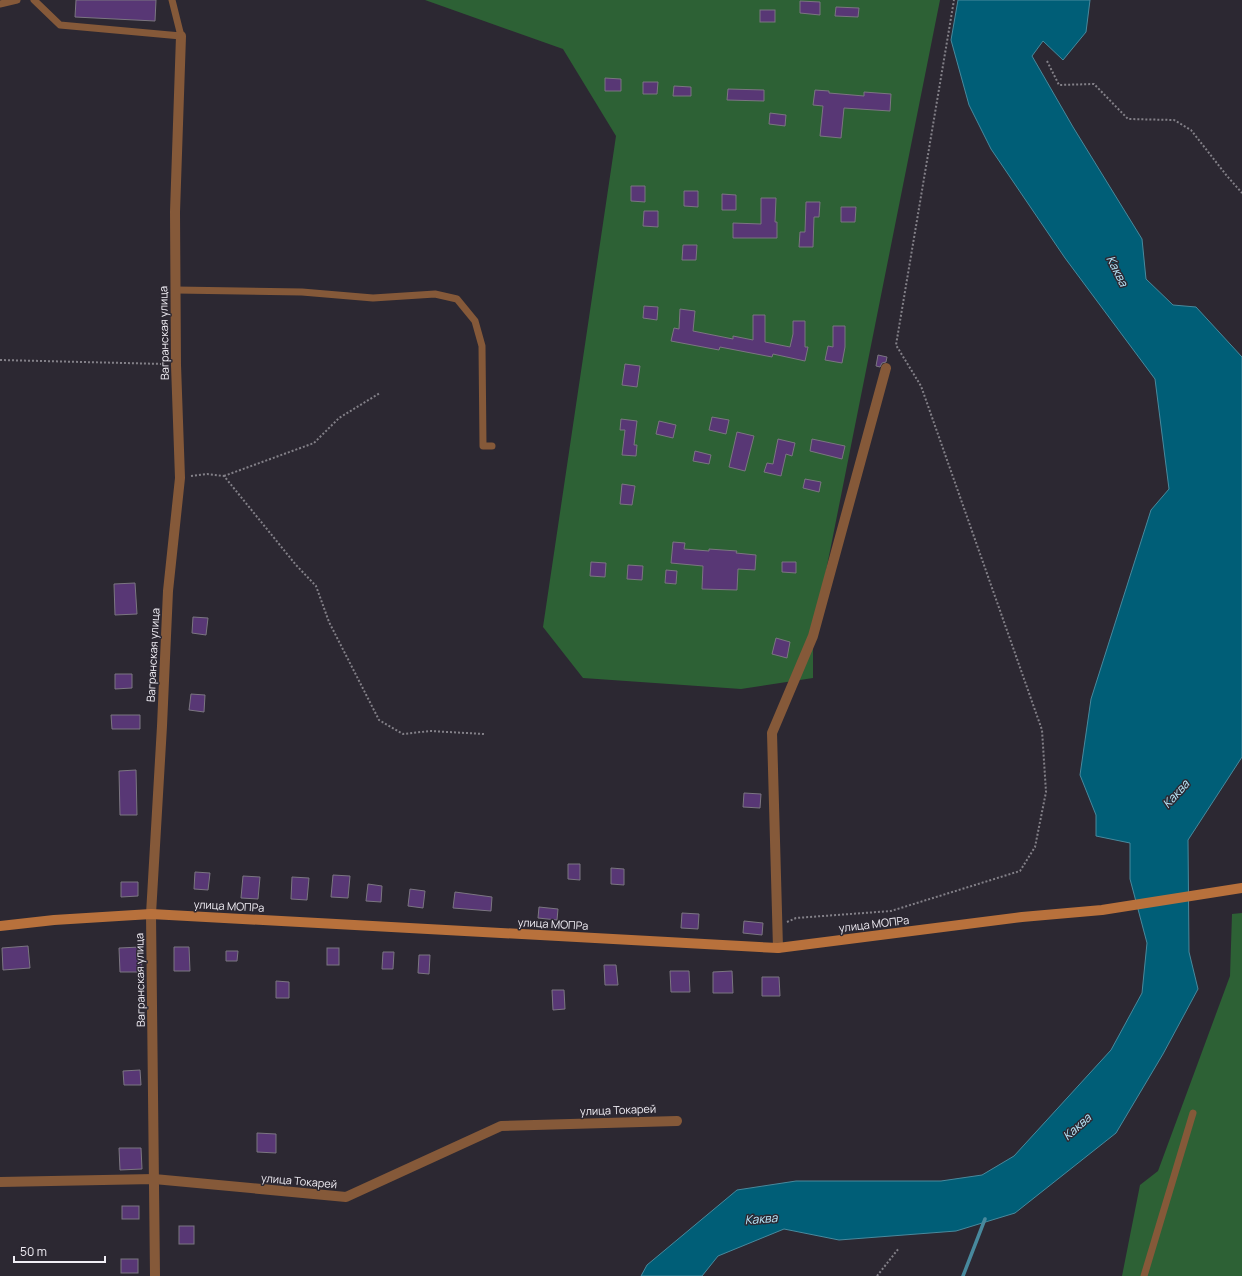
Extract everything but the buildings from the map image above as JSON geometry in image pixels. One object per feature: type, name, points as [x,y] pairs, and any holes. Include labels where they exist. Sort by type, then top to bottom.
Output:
[{"type":"main road","name":"улица МОПРа","points":[[1,926],[54,920],[151,914],[778,948],[1022,917],[1102,910],[1242,888]]},
{"type":"street","name":"Вагранская улица","points":[[155,1276],[151,914],[162,734],[168,591],[180,478],[176,365],[175,212],[181,36]]},
{"type":"street","points":[[778,948],[772,733],[813,636],[886,368]]},
{"type":"street","name":"улица Токарей","points":[[0,1182],[154,1179],[346,1197],[501,1126],[677,1121]]},
{"type":"lane","points":[[0,4],[17,0]]},
{"type":"lane","points":[[34,0],[60,25],[181,36],[172,0]]},
{"type":"lane","points":[[176,290],[302,292],[373,298],[435,294],[457,299],[475,321],[482,346],[484,446],[492,446]]},
{"type":"lane","points":[[1144,1276],[1193,1113]]},
{"type":"path","points":[[777,926],[796,918],[891,911],[1020,871],[1035,847],[1046,792],[1042,730],[920,386],[896,345],[954,0]]},
{"type":"path","points":[[1047,61],[1059,85],[1094,84],[1128,119],[1174,120],[1191,130],[1242,193]]},
{"type":"path","points":[[0,360],[176,365]]},
{"type":"path","points":[[180,478],[207,474],[224,476],[314,442],[339,418],[380,393]]},
{"type":"path","points":[[224,476],[296,565],[316,586],[329,622],[379,720],[402,734],[430,732],[484,734]]},
{"type":"path","points":[[877,1276],[899,1248]]},
{"type":"green space","points":[[425,0],[940,0],[813,636],[813,678],[741,689],[583,678],[543,627],[616,136],[563,49]]},
{"type":"green space","points":[[1242,913],[1242,1276],[1122,1276],[1140,1185],[1158,1171],[1230,976],[1232,914]]},
{"type":"water","name":"Каква","points":[[958,0],[1090,0],[1086,32],[1063,60],[1043,41],[1032,56],[1073,127],[1142,239],[1146,279],[1173,305],[1196,307],[1242,357],[1242,757],[1188,840],[1189,952],[1198,989],[1163,1054],[1116,1133],[1015,1213],[956,1231],[839,1240],[784,1229],[718,1256],[702,1276],[641,1276],[647,1265],[737,1190],[796,1181],[941,1181],[982,1175],[1014,1156],[1111,1050],[1142,993],[1147,943],[1130,879],[1130,843],[1096,836],[1096,815],[1080,775],[1091,699],[1151,510],[1169,489],[1155,379],[1065,258],[991,149],[969,105],[951,40]]},
{"type":"waterway","points":[[963,1276],[985,1219]]}]
